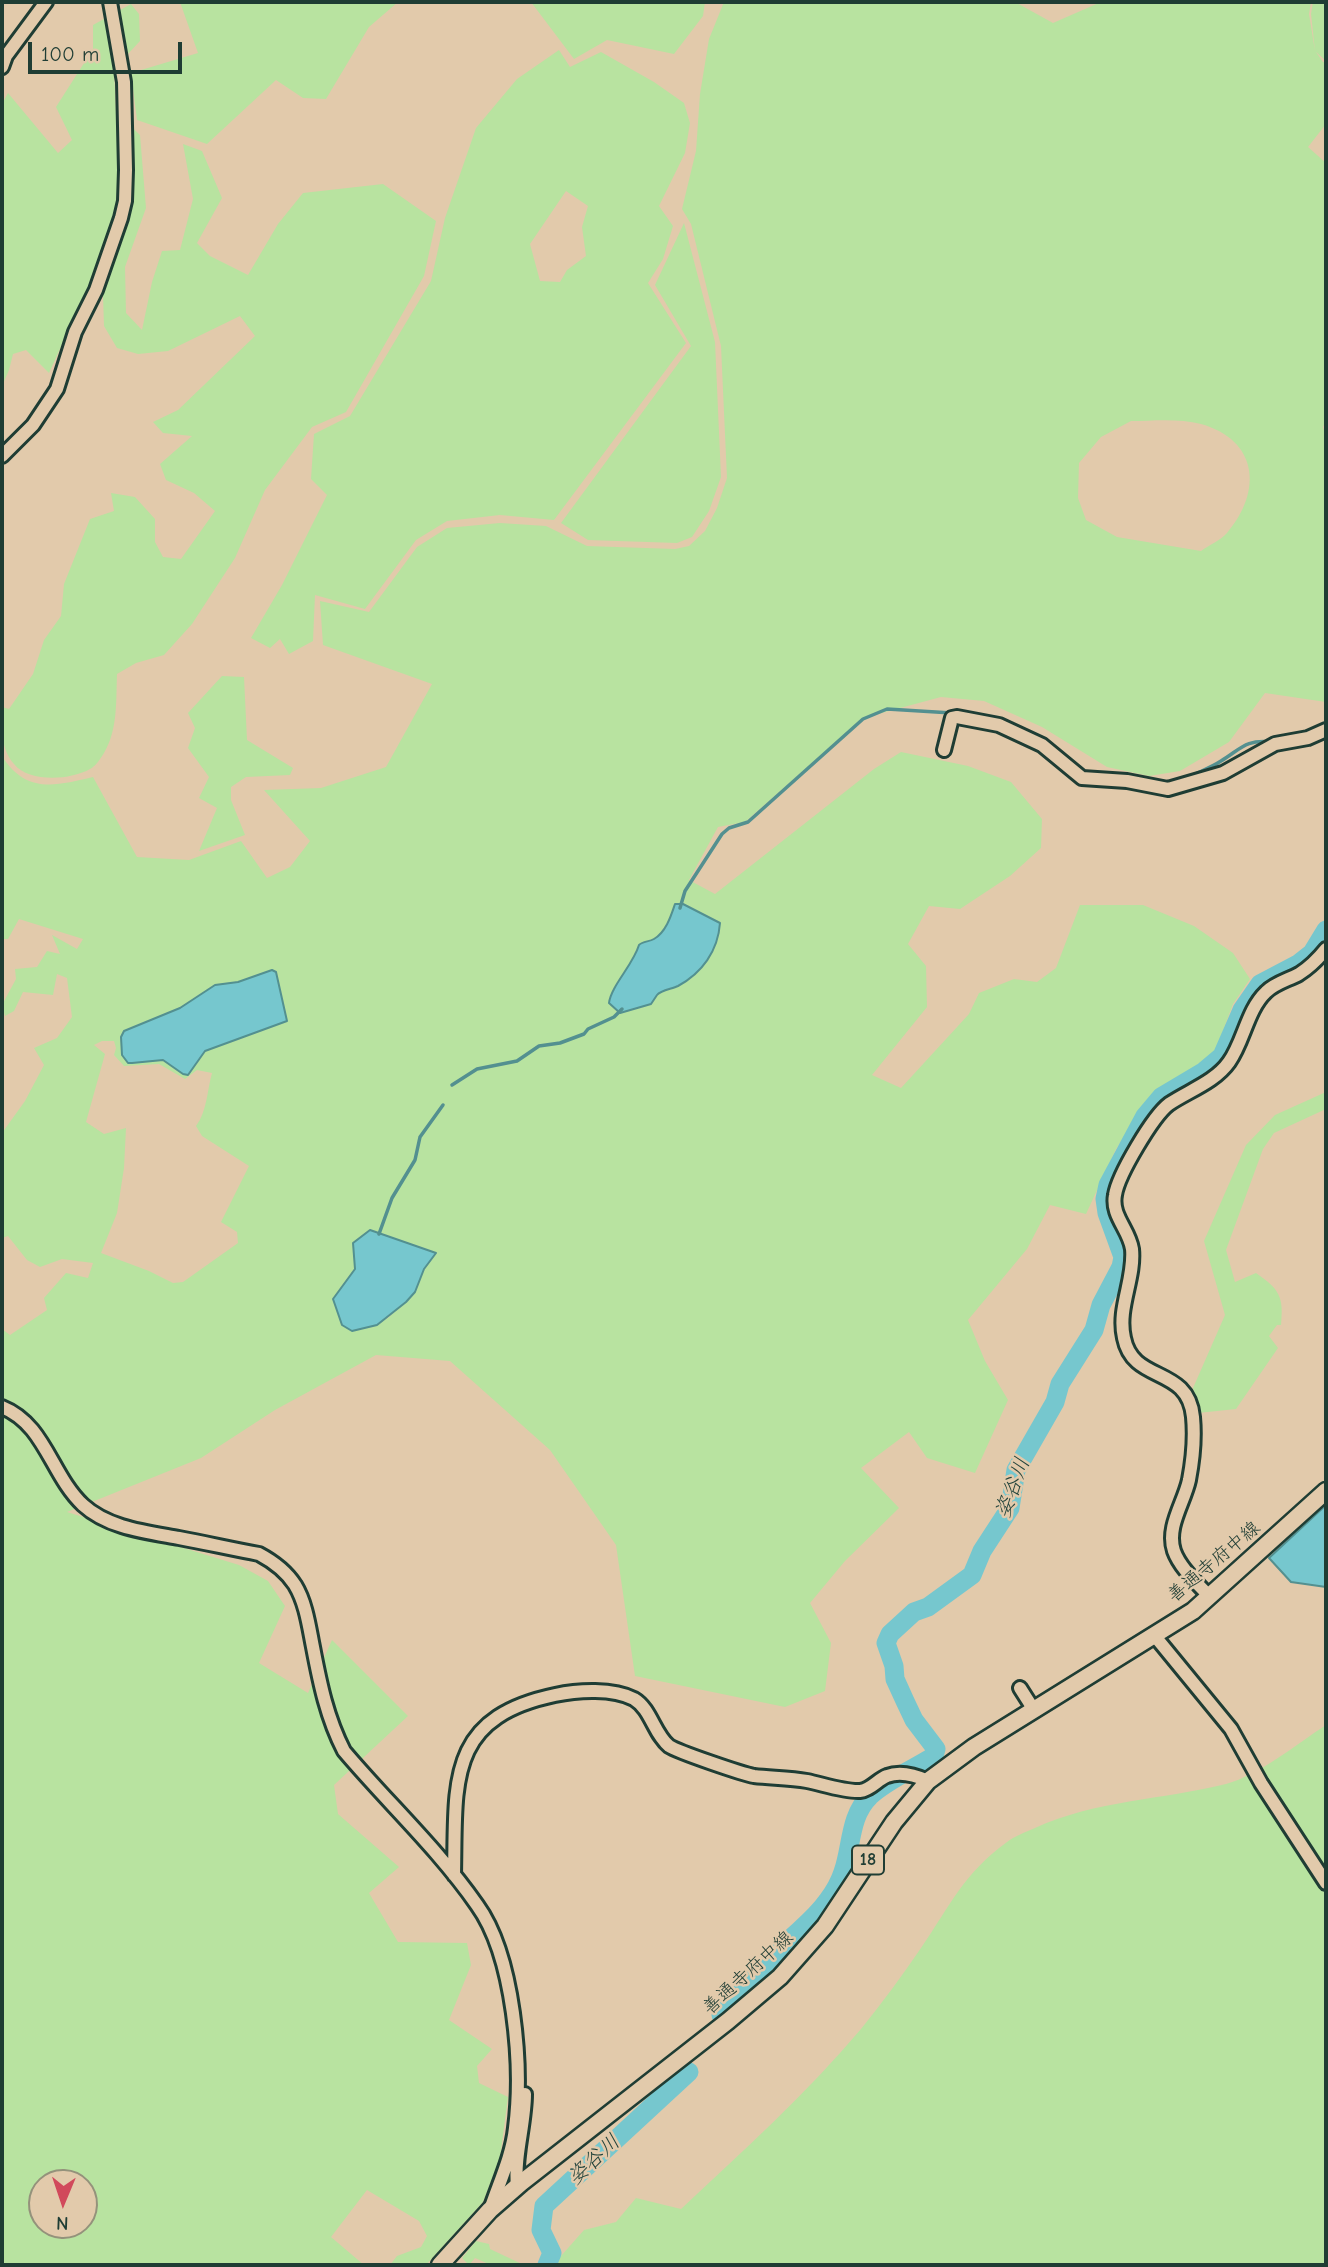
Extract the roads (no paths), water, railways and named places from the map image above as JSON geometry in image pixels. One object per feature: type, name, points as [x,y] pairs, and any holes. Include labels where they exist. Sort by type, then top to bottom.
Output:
[{"type":"main road","name":"善通寺府中線","points":[[440,2265],[489,2210],[517,2186],[780,1977],[825,1926],[894,1822],[928,1781],[974,1747],[1193,1611],[1326,1491]]},
{"type":"street","points":[[2,67],[6,56],[46,2]]},
{"type":"street","points":[[2,456],[33,425],[57,389],[75,332],[96,290],[121,218],[125,201],[126,170],[124,82],[110,2]]},
{"type":"street","points":[[944,750],[949,725],[952,718],[957,717],[999,725],[1042,745],[1082,778],[1127,781],[1168,789],[1223,773],[1275,744],[1308,738],[1326,730]]},
{"type":"street","points":[[1210,1597],[1178,1560],[1172,1543],[1171,1532],[1188,1483],[1193,1454],[1190,1400],[1182,1387],[1131,1357],[1125,1343],[1122,1328],[1123,1308],[1132,1250],[1116,1216],[1115,1194],[1132,1156],[1154,1120],[1167,1106],[1209,1080],[1229,1063],[1265,993],[1311,966],[1326,949]]},
{"type":"street","points":[[2,1407],[12,1411],[35,1432],[65,1483],[82,1504],[96,1515],[150,1534],[259,1555],[275,1563],[297,1588],[306,1612],[323,1697],[344,1751],[479,1906],[499,1951],[517,2064],[515,2129],[510,2153],[489,2210]]},
{"type":"street","points":[[1154,1635],[1231,1729],[1261,1783],[1326,1883]]},
{"type":"street","points":[[1020,1688],[1034,1710]]},
{"type":"street","points":[[454,1875],[455,1797],[464,1758],[488,1723],[506,1711],[535,1699],[568,1692],[625,1696],[641,1705],[670,1746],[754,1776],[774,1776],[860,1791],[888,1776],[914,1774],[928,1781]]},
{"type":"street","points":[[517,2186],[525,2094]]},
{"type":"water","points":[[675,904],[683,904],[720,923],[712,952],[701,968],[687,981],[659,993],[651,1004],[620,1013],[609,1003],[614,990],[639,945],[654,939],[665,928]]},
{"type":"water","points":[[272,970],[276,972],[287,1021],[205,1051],[188,1075],[163,1060],[128,1063],[122,1055],[121,1037],[124,1031],[180,1008],[215,985],[238,982]]},
{"type":"water","points":[[370,1230],[436,1253],[424,1269],[415,1292],[406,1302],[377,1325],[352,1331],[342,1325],[333,1299],[355,1269],[353,1243]]},
{"type":"water","points":[[1326,1505],[1326,1587],[1291,1582],[1269,1558]]},
{"type":"waterway","points":[[680,908],[685,891],[722,834],[729,828],[748,822],[863,719],[887,709],[952,713]]},
{"type":"waterway","points":[[1191,776],[1249,744],[1272,742]]},
{"type":"waterway","name":"姿谷川","points":[[721,2015],[772,1957],[824,1906],[839,1883],[855,1822],[863,1804],[885,1785],[934,1756],[936,1749],[914,1720],[895,1679],[894,1666],[886,1643],[890,1634],[914,1612],[928,1607],[972,1575],[982,1551],[1010,1508],[1016,1470],[1055,1402],[1060,1384],[1094,1330],[1101,1305],[1121,1267],[1123,1257],[1107,1213],[1105,1199],[1108,1185],[1145,1116],[1161,1097],[1203,1072],[1222,1056],[1242,1010],[1260,984],[1298,964],[1312,953],[1326,930]]},
{"type":"waterway","points":[[452,1085],[477,1069],[517,1061],[539,1046],[560,1043],[584,1034],[588,1029],[614,1017],[622,1009]]},
{"type":"waterway","points":[[379,1234],[392,1198],[415,1160],[420,1137],[443,1105]]},
{"type":"waterway","name":"姿谷川","points":[[547,2265],[552,2253],[541,2230],[544,2206],[689,2072]]}]
